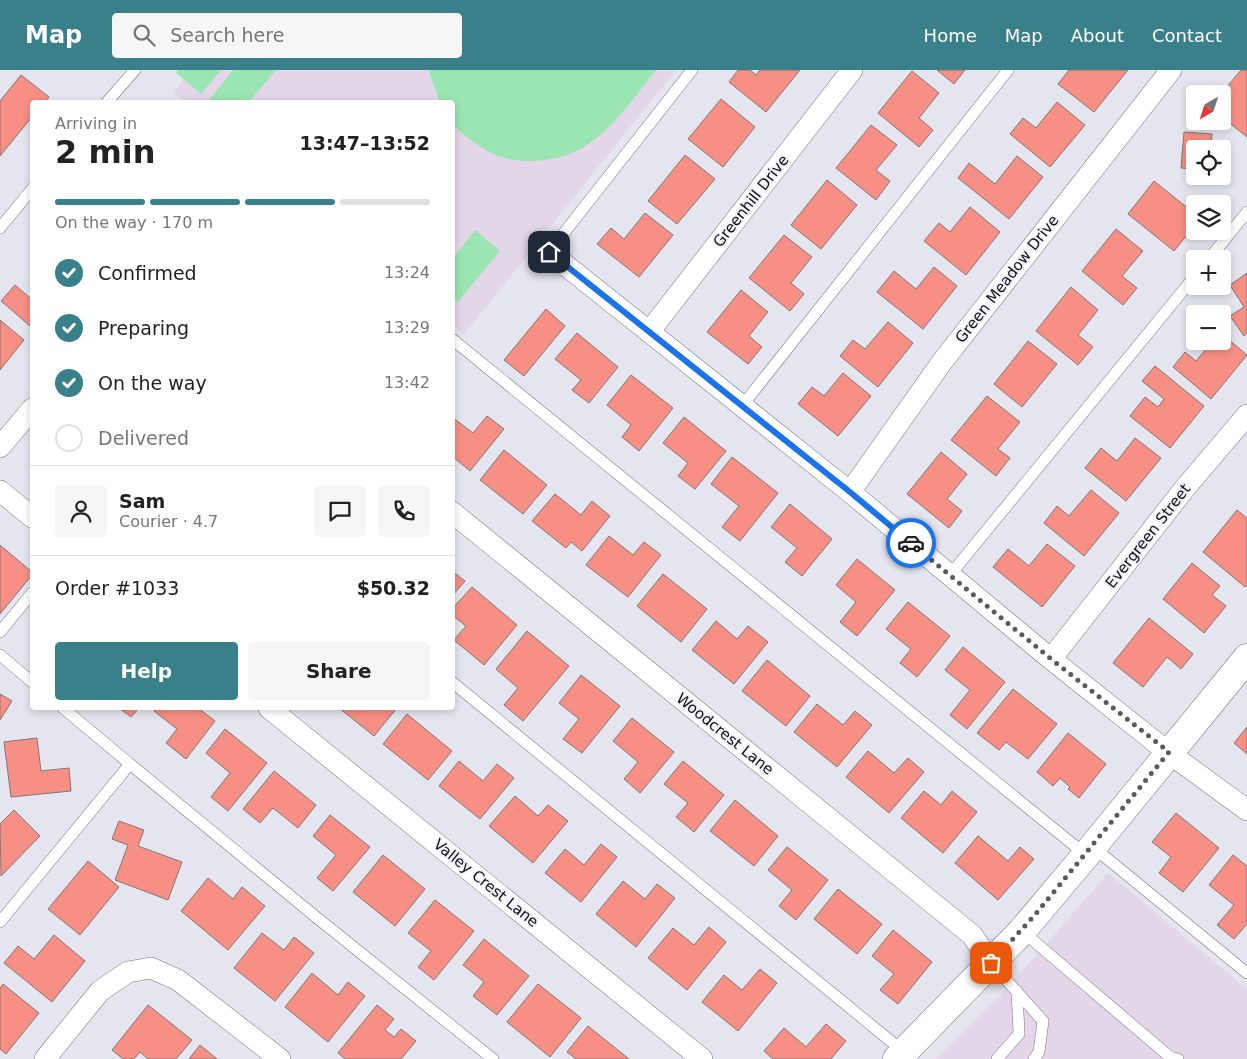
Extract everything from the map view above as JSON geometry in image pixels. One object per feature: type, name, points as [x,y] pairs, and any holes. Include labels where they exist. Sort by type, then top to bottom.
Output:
[{"type":"street","name":"Greenhill Drive","points":[[649,332],[852,70]]},
{"type":"street","name":"Green Meadow Drive","points":[[850,492],[942,362],[1171,70]]},
{"type":"street","points":[[549,252],[850,492],[1051,659],[1169,752],[1247,810]]},
{"type":"street","points":[[0,447],[30,411]]},
{"type":"street","name":"Evergreen Street","points":[[1051,659],[1185,488],[1247,415]]},
{"type":"street","points":[[0,491],[30,515]]},
{"type":"street","name":"Woodcrest Lane","points":[[455,514],[972,935],[991,963]]},
{"type":"street","points":[[901,1055],[1022,931],[1247,658]]},
{"type":"street","name":"Valley Crest Lane","points":[[271,710],[702,1059]]},
{"type":"street","points":[[45,1059],[100,991],[128,972],[151,968],[178,980],[280,1059]]},
{"type":"lane","points":[[109,100],[134,70]]},
{"type":"lane","points":[[549,252],[692,70]]},
{"type":"lane","points":[[742,406],[1008,70]]},
{"type":"lane","points":[[0,228],[30,192]]},
{"type":"lane","points":[[1216,250],[1247,212]]},
{"type":"lane","points":[[950,576],[1186,287]]},
{"type":"lane","points":[[455,341],[1089,851],[1247,973]]},
{"type":"lane","points":[[0,632],[30,596]]},
{"type":"lane","points":[[0,655],[30,680]]},
{"type":"lane","points":[[455,684],[901,1055]]},
{"type":"lane","points":[[65,710],[492,1059]]},
{"type":"lane","points":[[0,922],[130,764]]},
{"type":"lane","points":[[1022,931],[1173,1058]]},
{"type":"lane","points":[[991,963],[1043,1021],[1039,1052],[1034,1059]]},
{"type":"lane","points":[[997,1059],[1019,1034],[1016,991]]},
{"type":"shaded area","points":[[190,70],[676,70],[464,334],[455,327],[455,100],[183,100],[174,93]]},
{"type":"shaded area","points":[[1108,873],[1247,989],[1247,1059],[936,1059],[995,1001]]},
{"type":"green space","points":[[178,70],[221,70],[201,94],[176,73]]},
{"type":"green space","points":[[233,70],[276,70],[251,100],[209,100]]},
{"type":"green space","points":[[430,70],[656,70],[631,103],[604,132],[573,153],[554,159],[532,161],[512,160],[492,154],[461,133],[455,126],[455,100],[439,100]]},
{"type":"green space","points":[[475,230],[500,251],[458,302],[455,300],[455,255]]},
{"type":"building","points":[[738,70],[750,70],[756,75],[760,70],[800,70],[766,112],[729,82]]},
{"type":"building","points":[[937,70],[965,70],[954,84]]},
{"type":"building","points":[[1069,70],[1128,70],[1094,112],[1058,84]]},
{"type":"building","points":[[1241,70],[1247,70],[1247,137],[1231,124],[1231,85],[1228,85]]},
{"type":"building","points":[[912,71],[939,93],[919,118],[933,130],[919,147],[878,113]]},
{"type":"building","points":[[21,75],[49,97],[47,100],[30,100],[30,119],[0,156],[0,101]]},
{"type":"building","points":[[721,99],[755,127],[723,167],[688,139]]},
{"type":"building","points":[[1057,102],[1085,125],[1050,167],[1010,134],[1023,118],[1036,128]]},
{"type":"building","points":[[871,125],[897,145],[876,170],[890,181],[876,200],[836,168]]},
{"type":"building","points":[[1184,132],[1212,134],[1212,140],[1186,140],[1186,168],[1181,168]]},
{"type":"building","points":[[685,155],[715,179],[677,224],[648,201]]},
{"type":"building","points":[[1017,156],[1043,177],[1009,219],[958,178],[969,163],[995,184]]},
{"type":"building","points":[[827,180],[857,205],[821,249],[791,225]]},
{"type":"building","points":[[1154,181],[1186,207],[1186,236],[1174,251],[1128,214]]},
{"type":"building","points":[[970,207],[1000,232],[966,275],[924,241],[939,223],[950,232]]},
{"type":"building","points":[[645,213],[673,235],[639,277],[597,244],[611,228],[624,239]]},
{"type":"building","points":[[1116,229],[1143,251],[1122,276],[1137,288],[1123,305],[1082,271]]},
{"type":"building","points":[[784,235],[812,257],[791,283],[804,294],[790,311],[749,278]]},
{"type":"building","points":[[934,267],[957,286],[923,329],[877,292],[894,271],[916,289]]},
{"type":"building","points":[[1247,273],[1247,333],[1244,336],[1231,317],[1231,315],[1244,307],[1231,284]]},
{"type":"building","points":[[15,285],[30,298],[30,326],[1,301]]},
{"type":"building","points":[[1071,287],[1098,310],[1078,335],[1093,347],[1078,365],[1036,331]]},
{"type":"building","points":[[741,290],[768,312],[749,336],[762,347],[748,364],[707,332]]},
{"type":"building","points":[[546,309],[565,326],[524,376],[504,360]]},
{"type":"building","points":[[0,320],[24,340],[0,370]]},
{"type":"building","points":[[888,322],[913,343],[878,387],[840,356],[853,340],[865,349]]},
{"type":"building","points":[[577,333],[618,367],[589,403],[572,390],[581,380],[555,359]]},
{"type":"building","points":[[1028,341],[1057,364],[1022,407],[994,384]]},
{"type":"building","points":[[1231,342],[1247,355],[1211,399],[1173,367],[1185,352],[1196,361],[1205,350],[1231,350]]},
{"type":"building","points":[[1155,366],[1204,406],[1170,448],[1130,416],[1145,397],[1158,407],[1164,399],[1142,381]]},
{"type":"building","points":[[843,373],[871,396],[838,436],[798,404],[812,387],[824,396]]},
{"type":"building","points":[[631,375],[673,408],[639,451],[622,437],[631,425],[607,405]]},
{"type":"building","points":[[987,396],[1020,422],[998,449],[1010,458],[996,476],[951,440]]},
{"type":"building","points":[[487,416],[504,429],[470,471],[455,458],[455,419],[473,433]]},
{"type":"building","points":[[684,417],[726,451],[695,489],[678,476],[688,463],[663,443]]},
{"type":"building","points":[[1135,438],[1161,458],[1126,501],[1085,468],[1101,448],[1117,461]]},
{"type":"building","points":[[504,450],[547,485],[523,514],[480,480]]},
{"type":"building","points":[[941,452],[967,474],[947,499],[962,511],[949,528],[907,494]]},
{"type":"building","points":[[732,457],[778,493],[740,541],[722,527],[739,506],[711,484]]},
{"type":"building","points":[[1091,490],[1119,513],[1084,556],[1044,523],[1057,506],[1069,516]]},
{"type":"building","points":[[555,494],[581,515],[592,501],[610,516],[582,551],[571,542],[566,548],[532,521]]},
{"type":"building","points":[[790,504],[832,539],[802,576],[785,562],[797,548],[771,527]]},
{"type":"building","points":[[1237,510],[1247,518],[1247,584],[1245,587],[1203,552]]},
{"type":"building","points":[[609,536],[633,555],[644,542],[661,555],[628,597],[586,565]]},
{"type":"building","points":[[1047,544],[1075,566],[1042,607],[993,567],[1008,549],[1029,566]]},
{"type":"building","points":[[0,545],[30,570],[30,577],[0,614]]},
{"type":"building","points":[[857,559],[895,590],[857,636],[840,622],[856,602],[836,585]]},
{"type":"building","points":[[1192,563],[1220,586],[1212,595],[1226,606],[1204,633],[1163,599]]},
{"type":"building","points":[[455,573],[465,581],[455,593]]},
{"type":"building","points":[[663,574],[707,609],[681,642],[637,606]]},
{"type":"building","points":[[472,587],[517,625],[484,665],[455,641],[466,626],[455,617],[455,606]]},
{"type":"building","points":[[908,602],[950,636],[917,677],[900,663],[911,649],[886,629]]},
{"type":"building","points":[[1149,618],[1193,654],[1181,669],[1167,657],[1143,687],[1113,663]]},
{"type":"building","points":[[716,621],[737,639],[748,626],[768,642],[734,684],[692,650]]},
{"type":"building","points":[[527,631],[569,666],[523,721],[504,705],[518,688],[496,669]]},
{"type":"building","points":[[963,647],[1005,682],[967,729],[950,715],[970,690],[945,670]]},
{"type":"building","points":[[767,660],[810,696],[786,726],[742,691]]},
{"type":"building","points":[[581,675],[620,706],[582,753],[563,739],[579,719],[559,703]]},
{"type":"building","points":[[1013,689],[1057,724],[1028,759],[1006,742],[999,750],[977,733]]},
{"type":"building","points":[[0,694],[12,701],[0,720]]},
{"type":"building","points":[[817,704],[843,725],[855,711],[872,725],[837,767],[794,732]]},
{"type":"building","points":[[122,710],[137,710],[131,717]]},
{"type":"building","points":[[201,710],[215,721],[186,759],[166,743],[177,729],[154,711]]},
{"type":"building","points":[[342,710],[395,710],[374,736]]},
{"type":"building","points":[[407,714],[452,751],[428,780],[383,744]]},
{"type":"building","points":[[632,718],[674,752],[640,793],[624,779],[638,762],[613,741]]},
{"type":"building","points":[[1247,727],[1247,754],[1234,743]]},
{"type":"building","points":[[225,729],[267,763],[228,811],[211,797],[230,773],[206,753]]},
{"type":"building","points":[[1068,733],[1106,764],[1079,798],[1068,789],[1070,787],[1060,778],[1053,786],[1037,772]]},
{"type":"building","points":[[37,738],[41,771],[69,768],[71,791],[11,797],[4,742]]},
{"type":"building","points":[[868,751],[894,773],[908,758],[924,772],[889,813],[846,777]]},
{"type":"building","points":[[459,761],[483,781],[497,764],[514,778],[480,819],[439,786]]},
{"type":"building","points":[[683,761],[724,795],[694,832],[676,817],[688,803],[664,784]]},
{"type":"building","points":[[274,771],[316,805],[298,828],[273,808],[260,823],[243,809]]},
{"type":"building","points":[[924,791],[941,805],[952,791],[977,812],[943,853],[901,818]]},
{"type":"building","points":[[515,796],[538,816],[548,805],[568,821],[533,863],[489,826]]},
{"type":"building","points":[[735,800],[778,836],[754,866],[710,831]]},
{"type":"building","points":[[14,810],[40,836],[1,876],[0,824]]},
{"type":"building","points":[[1176,813],[1219,848],[1183,892],[1159,873],[1171,857],[1152,842]]},
{"type":"building","points":[[330,815],[370,847],[333,891],[317,878],[336,855],[313,836]]},
{"type":"building","points":[[119,821],[144,830],[138,846],[182,862],[168,900],[115,880],[128,845],[112,839]]},
{"type":"building","points":[[978,836],[1008,861],[1020,847],[1034,859],[998,900],[955,863]]},
{"type":"building","points":[[601,844],[617,857],[581,902],[545,873],[565,849],[584,865]]},
{"type":"building","points":[[787,847],[828,880],[796,920],[779,906],[792,890],[768,870]]},
{"type":"building","points":[[383,855],[425,889],[395,926],[353,892]]},
{"type":"building","points":[[1233,855],[1247,866],[1247,924],[1234,939],[1217,925],[1234,905],[1209,885]]},
{"type":"building","points":[[88,861],[119,887],[80,935],[48,909]]},
{"type":"building","points":[[208,878],[233,899],[242,887],[265,906],[228,950],[181,911]]},
{"type":"building","points":[[623,881],[645,899],[657,884],[675,898],[636,947],[596,914]]},
{"type":"building","points":[[838,889],[882,924],[857,954],[814,919]]},
{"type":"building","points":[[435,900],[474,931],[434,980],[418,967],[431,951],[408,933]]},
{"type":"building","points":[[709,927],[726,942],[687,990],[648,958],[673,928],[694,945]]},
{"type":"building","points":[[893,930],[932,962],[898,1004],[880,990],[894,974],[872,956]]},
{"type":"building","points":[[262,933],[284,950],[294,937],[314,953],[275,1001],[234,968]]},
{"type":"building","points":[[54,935],[85,961],[52,1002],[4,963],[18,946],[34,959]]},
{"type":"building","points":[[484,939],[529,976],[497,1015],[473,996],[484,982],[463,965]]},
{"type":"building","points":[[760,969],[777,983],[738,1031],[702,1002],[724,975],[742,990]]},
{"type":"building","points":[[312,973],[338,995],[348,982],[365,996],[328,1042],[285,1007]]},
{"type":"building","points":[[3,984],[39,1013],[6,1054],[0,1049],[0,988]]},
{"type":"building","points":[[538,984],[581,1018],[550,1057],[507,1022]]},
{"type":"building","points":[[148,1005],[192,1040],[176,1059],[148,1059],[140,1052],[134,1059],[123,1059],[112,1050]]},
{"type":"building","points":[[377,1005],[394,1019],[385,1030],[394,1037],[401,1029],[416,1041],[401,1059],[345,1059],[338,1053]]},
{"type":"building","points":[[826,1024],[846,1041],[831,1059],[773,1059],[764,1051],[784,1028],[806,1047]]},
{"type":"building","points":[[588,1026],[629,1059],[576,1059],[567,1052]]},
{"type":"building","points":[[200,1045],[217,1059],[189,1059]]},
{"type":"way so far","points":[[911,543],[1051,659],[1169,752],[1086,856],[1022,931],[991,963]]},
{"type":"route","points":[[549,252],[850,492],[911,543]]}]
